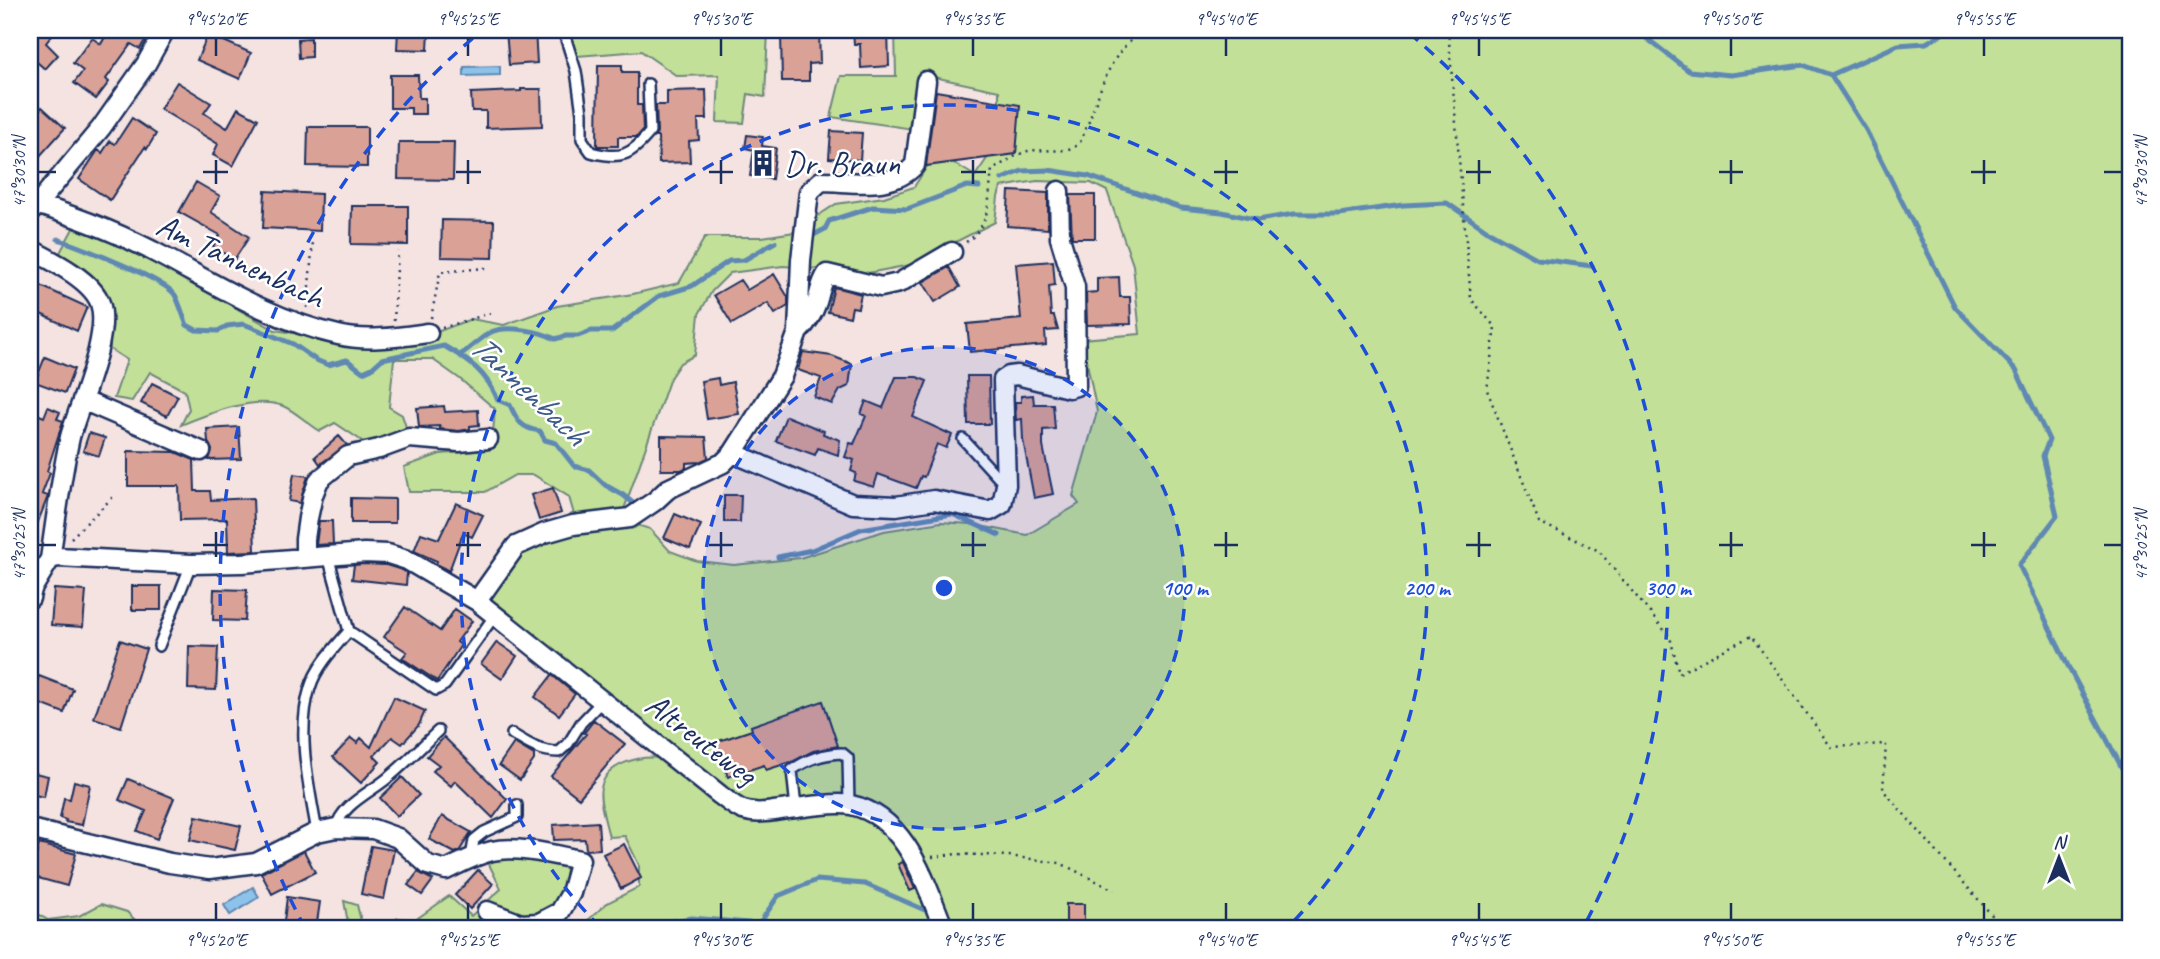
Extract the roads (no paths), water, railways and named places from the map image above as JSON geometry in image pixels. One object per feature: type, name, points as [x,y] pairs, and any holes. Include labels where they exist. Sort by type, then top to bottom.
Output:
[{"type":"street","points":[[33,208],[101,128],[146,64],[165,30]]},
{"type":"street","points":[[477,601],[516,546],[545,533],[573,525],[630,519],[668,489],[723,463],[733,453],[782,376],[798,332],[801,260],[809,192],[821,181],[885,182],[907,174],[915,165],[926,81]]},
{"type":"street","points":[[733,453],[853,504],[896,506],[934,500],[990,511],[1002,505],[1006,485],[1003,380],[1017,375],[1069,388],[1076,386],[1075,287],[1060,238],[1059,191]]},
{"type":"street","name":"Am Tannenbach","points":[[33,208],[67,214],[162,256],[226,292],[306,325],[339,335],[393,338],[428,333]]},
{"type":"street","points":[[30,249],[78,278],[95,293],[103,314],[102,335],[70,439],[50,559],[32,589],[30,598]]},
{"type":"street","points":[[798,332],[809,321],[827,274],[881,287],[899,283],[952,252]]},
{"type":"street","points":[[82,400],[201,451]]},
{"type":"street","points":[[305,558],[308,518],[319,480],[348,456],[409,438],[458,442],[488,439]]},
{"type":"street","name":"Altreuteweg","points":[[50,559],[67,557],[191,564],[242,563],[364,553],[388,554],[407,560],[477,601],[720,795],[743,810],[764,813],[849,804],[880,816],[892,828],[914,860],[927,884],[940,920]]},
{"type":"street","points":[[30,829],[170,863],[210,869],[256,863],[317,832],[336,828],[373,829],[398,838],[428,865],[446,870],[471,857],[495,850],[531,851],[580,860],[572,893],[560,912],[538,923],[521,924],[488,911]]},
{"type":"lane","points":[[563,30],[576,71],[582,113],[582,139],[591,152],[607,157],[623,156],[639,146],[650,132],[648,84]]},
{"type":"lane","points":[[963,439],[1006,485]]},
{"type":"lane","points":[[328,556],[349,631],[436,691],[445,685],[495,615]]},
{"type":"lane","points":[[159,646],[191,564]]},
{"type":"lane","points":[[317,832],[303,723],[310,686],[330,653],[349,631]]},
{"type":"lane","points":[[512,734],[532,747],[546,752],[559,752],[603,700]]},
{"type":"lane","points":[[336,828],[338,819],[354,803],[388,779],[438,731]]},
{"type":"lane","points":[[796,808],[792,770],[806,761],[827,754],[842,753],[848,758],[849,804]]},
{"type":"lane","points":[[471,857],[474,840],[484,832],[517,817],[517,804]]},
{"type":"water","points":[[500,66],[500,75],[464,76],[464,67]]},
{"type":"water","points":[[253,887],[259,897],[230,915],[224,905]]},
{"type":"waterway","points":[[1636,30],[1689,71],[1731,75],[1803,65],[1831,75],[1898,45],[1926,43],[1949,30]]},
{"type":"waterway","points":[[1831,75],[1866,130],[1955,307],[2016,370],[2049,440],[2043,456],[2057,516],[2019,565],[2070,670],[2130,783]]},
{"type":"waterway","points":[[1002,179],[1022,171],[1048,170],[1088,176],[1181,208],[1222,212],[1258,220],[1294,214],[1339,214],[1403,205],[1447,203],[1489,232],[1538,259],[1592,266]]},
{"type":"waterway","points":[[810,237],[825,229],[829,221],[873,207],[907,209],[967,186],[979,187]]},
{"type":"waterway","name":"Tannenbach","points":[[58,239],[121,264],[168,288],[175,295],[187,325],[196,330],[218,331],[227,326],[244,324],[293,344],[328,365],[347,360],[363,372],[382,359],[444,346],[476,368],[498,400],[510,405],[521,423],[540,431],[545,440],[556,443],[574,466],[589,470],[605,485],[633,503]]},
{"type":"waterway","points":[[460,355],[487,334],[498,330],[524,330],[555,339],[591,331],[612,331],[659,296],[692,286],[729,261],[744,260],[775,242]]},
{"type":"waterway","points":[[778,557],[812,550],[861,529],[952,514],[999,535]]},
{"type":"waterway","points":[[620,929],[692,918],[759,924],[778,896],[817,880],[865,884],[934,914]]},
{"type":"waterway","points":[[943,917],[980,929]]},
{"type":"place","name":"Dr. Braun","points":[[763,163]]}]
